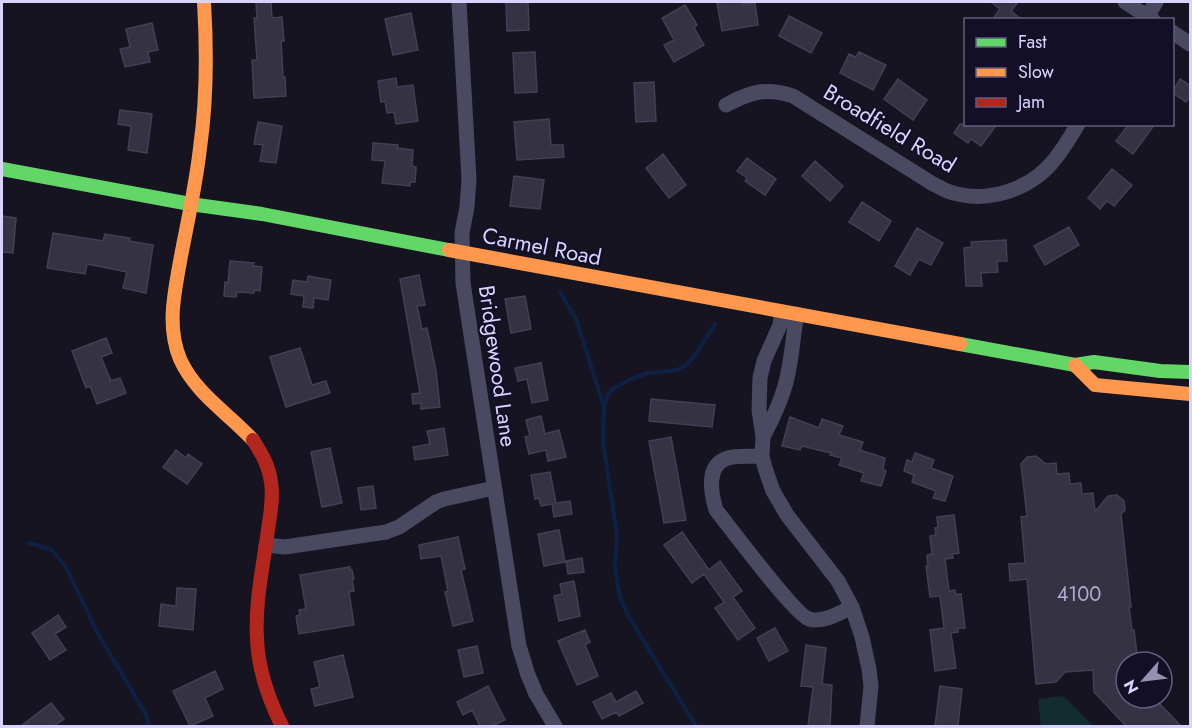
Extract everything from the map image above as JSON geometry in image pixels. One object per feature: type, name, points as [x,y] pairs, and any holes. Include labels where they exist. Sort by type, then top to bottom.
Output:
[{"type":"main road","points":[[204,2],[207,71],[205,110],[173,307],[172,326],[178,355],[186,372],[198,387],[252,438],[269,470],[272,485],[256,620],[256,638],[264,684],[282,726]]},
{"type":"main road","name":"Carmel Road","points":[[2,169],[190,204],[262,214],[1076,365],[1094,362],[1160,372],[1191,372]]},
{"type":"main road","points":[[1076,365],[1095,385],[1191,394]]},
{"type":"street","name":"Bridgewood Lane","points":[[459,2],[469,179],[462,233],[463,283],[519,646],[536,694],[555,726]]},
{"type":"street","points":[[1125,2],[1148,18],[1156,2]]},
{"type":"street","points":[[1174,33],[1191,44]]},
{"type":"street","name":"Broadfield Road","points":[[726,105],[744,95],[761,92],[772,91],[793,96],[933,184],[950,192],[984,196],[1014,190],[1041,174],[1054,160],[1077,126]]},
{"type":"street","points":[[789,313],[780,325],[760,378],[759,410],[763,437],[762,456],[773,491],[787,515],[838,581],[852,607],[869,669],[871,686],[867,726]]},
{"type":"street","points":[[763,437],[784,389],[790,364],[789,313]]},
{"type":"street","points":[[762,456],[726,459],[719,463],[711,477],[716,510],[805,618],[821,620],[852,607]]},
{"type":"street","points":[[266,544],[285,547],[386,532],[399,527],[444,499],[494,488]]},
{"type":"green space","points":[[1061,696],[1066,698],[1093,726],[1041,726],[1039,699]]},
{"type":"building","points":[[256,2],[271,2],[272,18],[282,17],[284,41],[281,41],[286,96],[254,98],[252,60],[257,60],[254,18],[257,18]]},
{"type":"building","points":[[506,2],[528,2],[529,30],[507,31]]},
{"type":"building","points":[[991,2],[1018,2],[1011,11],[1020,18],[993,18],[1000,9]]},
{"type":"building","points":[[717,3],[755,3],[758,25],[722,31]]},
{"type":"building","points":[[685,5],[697,25],[694,28],[704,45],[674,62],[664,45],[674,40],[662,18]]},
{"type":"building","points":[[411,13],[418,50],[393,55],[385,19]]},
{"type":"building","points":[[789,16],[822,33],[811,53],[779,36]]},
{"type":"building","points":[[152,23],[158,50],[148,52],[150,62],[125,67],[120,49],[130,47],[126,29]]},
{"type":"building","points":[[535,52],[537,92],[515,93],[513,53]]},
{"type":"building","points":[[859,52],[886,65],[873,90],[840,73],[849,54],[856,57]]},
{"type":"building","points":[[396,78],[397,87],[413,85],[418,121],[396,124],[394,112],[387,113],[385,101],[381,102],[378,81]]},
{"type":"building","points":[[898,79],[927,100],[913,120],[884,99]]},
{"type":"building","points":[[1180,79],[1191,86],[1191,96],[1186,102],[1174,94]]},
{"type":"building","points":[[654,82],[656,121],[636,122],[634,83]]},
{"type":"building","points":[[120,110],[152,114],[147,153],[128,150],[131,126],[118,124]]},
{"type":"building","points":[[549,119],[551,145],[563,145],[564,157],[517,160],[514,122]]},
{"type":"building","points":[[258,122],[282,126],[276,163],[260,161],[263,145],[254,144]]},
{"type":"building","points":[[960,124],[996,126],[981,146],[971,139],[968,143],[954,133]]},
{"type":"building","points":[[1127,126],[1154,126],[1133,154],[1116,141]]},
{"type":"building","points":[[373,143],[398,145],[397,148],[413,150],[412,166],[416,167],[415,182],[410,182],[410,186],[382,183],[385,161],[372,160]]},
{"type":"building","points":[[663,154],[686,185],[669,198],[646,168]]},
{"type":"building","points":[[747,158],[776,179],[765,195],[745,181],[747,178],[737,171]]},
{"type":"building","points":[[815,161],[843,186],[830,201],[802,176]]},
{"type":"building","points":[[1112,169],[1132,185],[1114,206],[1107,201],[1100,209],[1088,198]]},
{"type":"building","points":[[514,176],[544,180],[540,209],[510,206]]},
{"type":"building","points":[[862,202],[891,221],[879,241],[849,222]]},
{"type":"building","points":[[2,216],[16,218],[13,253],[2,252]]},
{"type":"building","points":[[1069,227],[1079,245],[1045,265],[1034,246]]},
{"type":"building","points":[[917,228],[943,243],[931,265],[919,259],[910,275],[895,266]]},
{"type":"building","points":[[53,233],[103,241],[105,234],[153,245],[146,293],[123,288],[127,272],[87,264],[85,274],[47,268]]},
{"type":"building","points":[[1006,240],[1007,261],[997,261],[998,272],[981,273],[982,286],[966,286],[964,248],[972,247],[971,242]]},
{"type":"building","points":[[230,261],[254,263],[253,266],[262,267],[260,291],[237,292],[236,297],[224,296]]},
{"type":"building","points":[[419,275],[425,305],[417,306],[422,329],[427,328],[436,371],[440,407],[421,409],[421,403],[413,404],[412,394],[420,393],[400,279]]},
{"type":"building","points":[[308,276],[331,280],[328,300],[314,298],[313,308],[303,307],[304,296],[291,294],[293,280],[307,282]]},
{"type":"building","points":[[525,296],[531,329],[511,333],[505,299]]},
{"type":"building","points":[[106,338],[112,353],[101,357],[111,381],[120,378],[126,393],[97,404],[90,386],[86,388],[72,351]]},
{"type":"building","points":[[300,348],[312,385],[326,381],[330,393],[286,407],[270,357]]},
{"type":"building","points":[[541,363],[548,400],[532,403],[527,379],[518,381],[515,368]]},
{"type":"building","points":[[651,399],[715,405],[712,427],[649,421]]},
{"type":"building","points":[[541,416],[545,434],[559,430],[566,457],[548,461],[546,450],[529,454],[525,437],[530,436],[526,420]]},
{"type":"building","points":[[790,417],[819,428],[822,419],[843,426],[839,435],[863,442],[860,450],[885,458],[883,469],[886,471],[881,486],[861,481],[864,473],[839,465],[842,458],[830,455],[831,453],[802,446],[800,450],[782,446]]},
{"type":"building","points":[[444,428],[448,455],[415,460],[413,447],[430,444],[427,431]]},
{"type":"building","points":[[671,437],[686,520],[664,523],[649,441]]},
{"type":"building","points":[[330,448],[342,503],[322,507],[311,452]]},
{"type":"building","points":[[176,450],[186,458],[188,454],[202,464],[187,484],[163,467]]},
{"type":"building","points":[[915,453],[934,460],[931,468],[953,476],[945,501],[933,498],[936,491],[912,482],[914,475],[904,471],[907,460],[912,462]]},
{"type":"building","points":[[1036,456],[1046,464],[1056,463],[1057,474],[1069,473],[1070,484],[1081,483],[1082,494],[1093,493],[1095,512],[1108,496],[1117,495],[1124,501],[1125,510],[1121,514],[1131,607],[1129,607],[1136,650],[1114,650],[1114,710],[1166,710],[1181,726],[1126,726],[1094,692],[1093,670],[1065,672],[1056,682],[1036,684],[1027,579],[1010,581],[1009,564],[1025,563],[1021,517],[1027,516],[1021,464],[1027,457]]},
{"type":"building","points":[[550,472],[556,503],[570,501],[572,514],[554,517],[552,504],[541,506],[539,498],[535,499],[531,475]]},
{"type":"building","points":[[373,486],[376,508],[361,510],[358,488]]},
{"type":"building","points":[[954,515],[959,553],[952,554],[953,558],[945,559],[949,591],[955,590],[956,595],[961,594],[965,628],[958,628],[958,632],[951,633],[956,668],[935,671],[930,630],[944,628],[940,596],[930,597],[927,555],[932,554],[930,536],[936,535],[937,517]]},
{"type":"building","points":[[559,530],[565,562],[544,566],[538,534]]},
{"type":"building","points":[[682,532],[709,570],[720,561],[742,591],[733,597],[755,628],[738,640],[715,608],[724,602],[704,574],[692,583],[664,545]]},
{"type":"building","points":[[458,537],[465,569],[461,570],[473,621],[453,626],[445,592],[448,591],[441,556],[421,559],[419,545]]},
{"type":"building","points":[[582,558],[584,572],[568,574],[566,561]]},
{"type":"building","points":[[350,567],[354,579],[352,580],[354,591],[349,592],[354,625],[299,634],[296,616],[300,615],[299,610],[306,609],[300,575]]},
{"type":"building","points":[[574,581],[580,616],[559,621],[554,596],[562,594],[560,584]]},
{"type":"building","points":[[177,588],[196,589],[193,630],[159,626],[161,604],[176,606]]},
{"type":"building","points":[[58,615],[66,627],[55,634],[66,650],[50,660],[32,633]]},
{"type":"building","points":[[775,628],[788,651],[769,661],[757,638]]},
{"type":"building","points":[[585,630],[590,642],[585,645],[598,676],[577,685],[558,641]]},
{"type":"building","points":[[806,645],[826,648],[822,684],[832,685],[830,726],[808,726],[813,687],[801,686]]},
{"type":"building","points":[[477,646],[483,673],[464,677],[458,650]]},
{"type":"building","points":[[343,655],[353,697],[315,706],[311,689],[320,687],[314,662]]},
{"type":"building","points":[[215,671],[223,689],[205,698],[213,716],[190,726],[173,691]]},
{"type":"building","points":[[488,686],[505,720],[492,726],[480,726],[472,710],[463,715],[457,702]]},
{"type":"building","points":[[940,686],[962,689],[958,726],[935,726]]},
{"type":"building","points":[[636,691],[643,703],[619,716],[616,712],[602,719],[593,702],[611,693],[616,702]]},
{"type":"building","points":[[51,703],[64,719],[54,726],[21,726]]},
{"type":"waterway","points":[[560,292],[576,319],[604,407]]},
{"type":"waterway","points":[[696,726],[629,617],[620,598],[615,568],[617,535],[603,442],[604,408],[607,396],[613,389],[631,379],[648,373],[677,370],[688,364],[715,324]]},
{"type":"waterway","points":[[29,543],[52,550],[66,567],[96,630],[146,715],[149,726]]},
{"type":"traffic: fast","points":[[2,169],[190,204],[262,214],[449,250]]},
{"type":"traffic: fast","points":[[960,344],[1075,365],[1094,362],[1160,371],[1190,372]]},
{"type":"traffic: slow","points":[[204,2],[206,57],[204,111],[196,175],[174,295],[173,333],[180,359],[194,382],[253,440]]},
{"type":"traffic: slow","points":[[449,250],[960,344]]},
{"type":"traffic: slow","points":[[1075,365],[1095,385],[1190,394]]},
{"type":"traffic: jam","points":[[253,440],[267,465],[272,489],[258,601],[259,661],[272,705],[282,726]]}]
